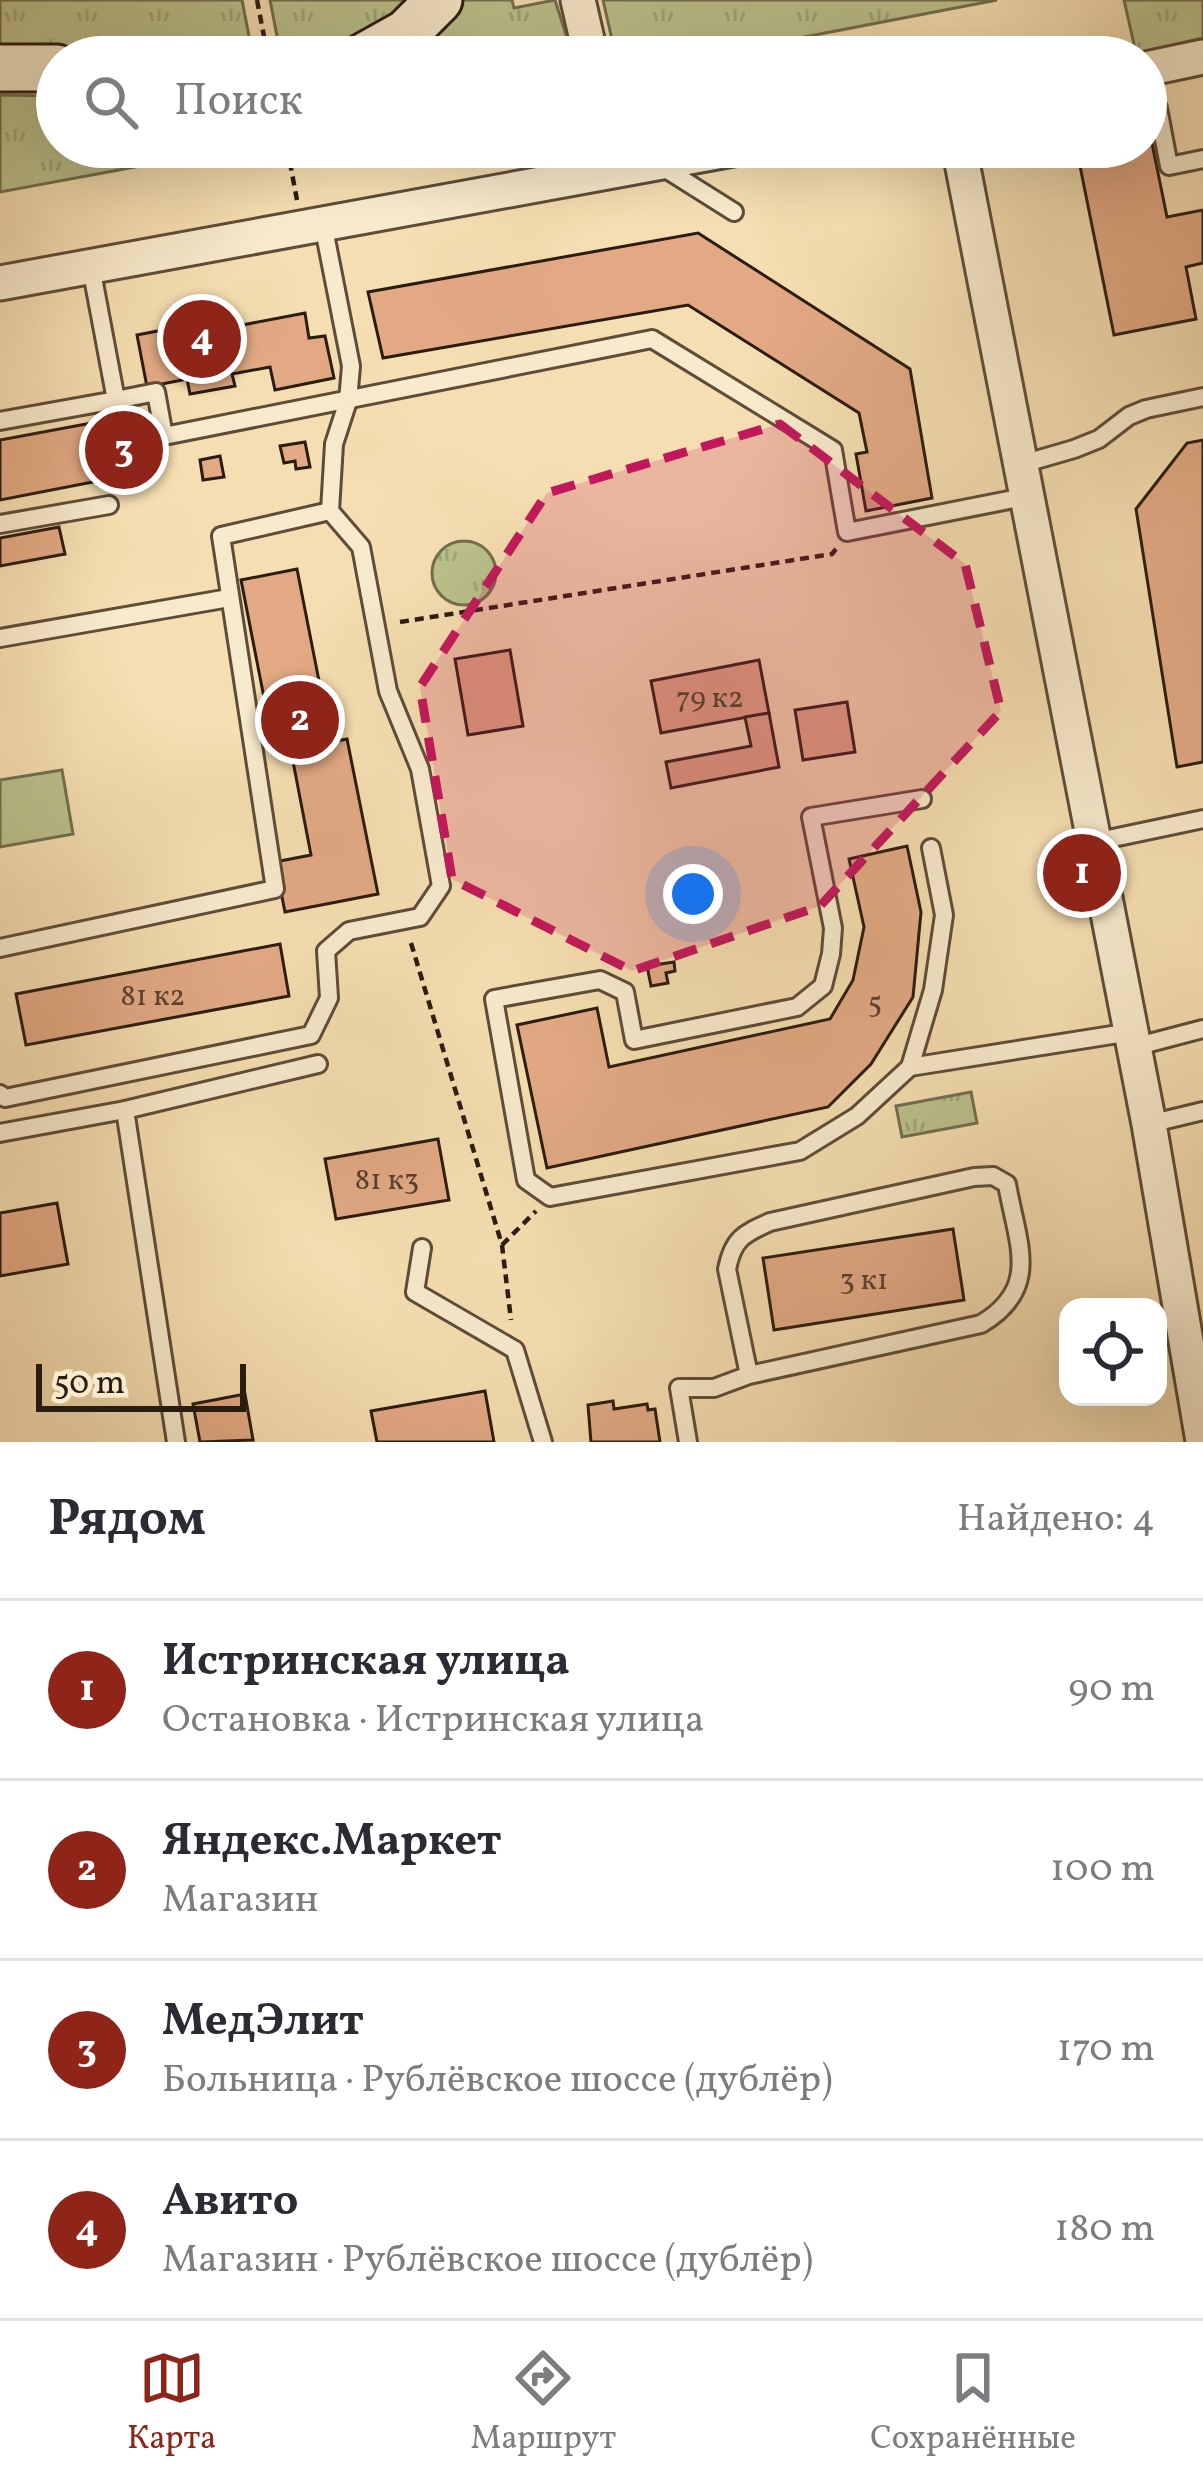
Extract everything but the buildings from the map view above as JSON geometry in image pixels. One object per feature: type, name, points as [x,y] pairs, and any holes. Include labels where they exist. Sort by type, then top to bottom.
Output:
[{"type":"main road","points":[[401,36],[439,0]]},
{"type":"main road","points":[[0,68],[36,68]]},
{"type":"street","points":[[578,0],[586,36]]},
{"type":"street","points":[[1167,68],[1203,57]]},
{"type":"street","points":[[0,283],[313,226],[571,168]]},
{"type":"street","points":[[963,168],[1132,1040],[1194,1327],[1203,1441]]},
{"type":"lane","points":[[1167,155],[1169,166],[1203,160]]},
{"type":"lane","points":[[663,168],[734,212]]},
{"type":"lane","points":[[0,1094],[5,1099],[310,1035],[329,998],[326,951],[349,931],[420,917],[442,886],[420,769],[388,691],[361,547],[330,511],[334,444],[348,400],[351,366],[313,226]]},
{"type":"lane","points":[[91,266],[116,400]]},
{"type":"lane","points":[[0,421],[156,392],[164,436],[652,339],[833,450],[847,532],[1025,480],[1130,416],[1203,398]]},
{"type":"lane","points":[[0,524],[109,505]]},
{"type":"lane","points":[[0,948],[275,889],[221,536],[330,511]]},
{"type":"lane","points":[[0,638],[229,598]]},
{"type":"lane","points":[[922,799],[811,817],[833,928],[823,986],[797,1007],[634,1040],[625,992],[600,980],[494,999],[526,1180],[550,1197],[800,1151],[857,1116],[910,1067],[933,990],[944,915],[932,848]]},
{"type":"lane","points":[[1094,842],[1203,819]]},
{"type":"lane","points":[[910,1067],[1203,1029]]},
{"type":"lane","points":[[0,1133],[125,1110],[318,1064]]},
{"type":"lane","points":[[125,1110],[176,1442]]},
{"type":"lane","points":[[1149,1124],[1203,1111]]},
{"type":"lane","points":[[688,1442],[679,1388],[714,1388],[748,1375],[981,1324],[1003,1311],[1022,1271],[1006,1184],[994,1175],[974,1177],[770,1222],[744,1233],[730,1252],[727,1270],[748,1375]]},
{"type":"lane","points":[[422,1248],[415,1292],[515,1350],[543,1442]]},
{"type":"path","points":[[257,0],[264,36]]},
{"type":"path","points":[[293,168],[313,226]]},
{"type":"path","points":[[376,626],[832,554],[847,532]]},
{"type":"path","points":[[404,920],[502,1245],[515,1350]]},
{"type":"path","points":[[502,1245],[550,1197]]},
{"type":"highlighted area","points":[[780,424],[965,564],[1001,711],[820,906],[632,971],[452,879],[420,687],[547,493]]},
{"type":"green space","points":[[0,0],[242,0],[249,36],[36,36],[36,49],[0,49]]},
{"type":"green space","points":[[270,0],[512,0],[514,8],[555,0],[566,36],[277,36]]},
{"type":"green space","points":[[603,0],[997,0],[809,36],[611,36]]},
{"type":"green space","points":[[1124,0],[1203,0],[1203,38],[1167,46],[1167,36],[1132,36]]},
{"type":"green space","points":[[0,95],[36,96],[36,168],[130,168],[0,192]]},
{"type":"green space","points":[[464,541],[486,551],[496,573],[486,595],[464,605],[442,595],[432,573],[442,551]]},
{"type":"green space","points":[[62,770],[73,834],[0,847],[0,780]]},
{"type":"green space","points":[[971,1092],[977,1123],[902,1137],[896,1106]]},
{"type":"place","name":"Авито","points":[[202,339]]},
{"type":"place","name":"МедЭлит","points":[[124,450]]},
{"type":"place","name":"Яндекс.Маркет","points":[[300,720]]},
{"type":"place","name":"Истринская улица","points":[[1082,873]]}]
